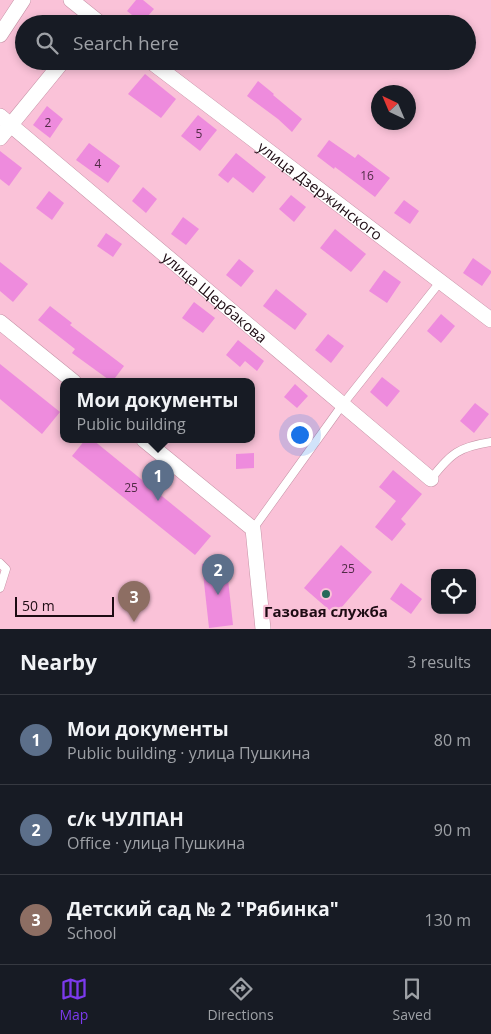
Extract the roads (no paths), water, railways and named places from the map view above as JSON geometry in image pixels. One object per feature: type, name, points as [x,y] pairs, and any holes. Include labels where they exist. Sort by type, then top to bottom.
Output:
[{"type":"street","points":[[0,35],[23,0]]},
{"type":"street","points":[[71,0],[89,15]]},
{"type":"street","points":[[0,138],[5,120],[54,70]]},
{"type":"street","name":"улица Дзержинского","points":[[162,70],[491,320]]},
{"type":"street","name":"улица Щербакова","points":[[5,120],[431,478]]},
{"type":"street","points":[[0,322],[69,378]]},
{"type":"street","points":[[148,443],[254,529],[263,629]]},
{"type":"lane","points":[[254,529],[343,404],[440,282]]},
{"type":"lane","points":[[431,478],[449,457],[459,450],[471,445],[491,442]]},
{"type":"lane","points":[[0,563],[6,569],[0,588]]},
{"type":"place","name":"Мои документы","points":[[158,501]]},
{"type":"place","name":"Газовая служба","points":[[326,594]]},
{"type":"place","name":"с/к ЧУЛПАН","points":[[218,595]]},
{"type":"place","name":"Детский сад № 2 \"Рябинка\"","points":[[134,622]]}]
